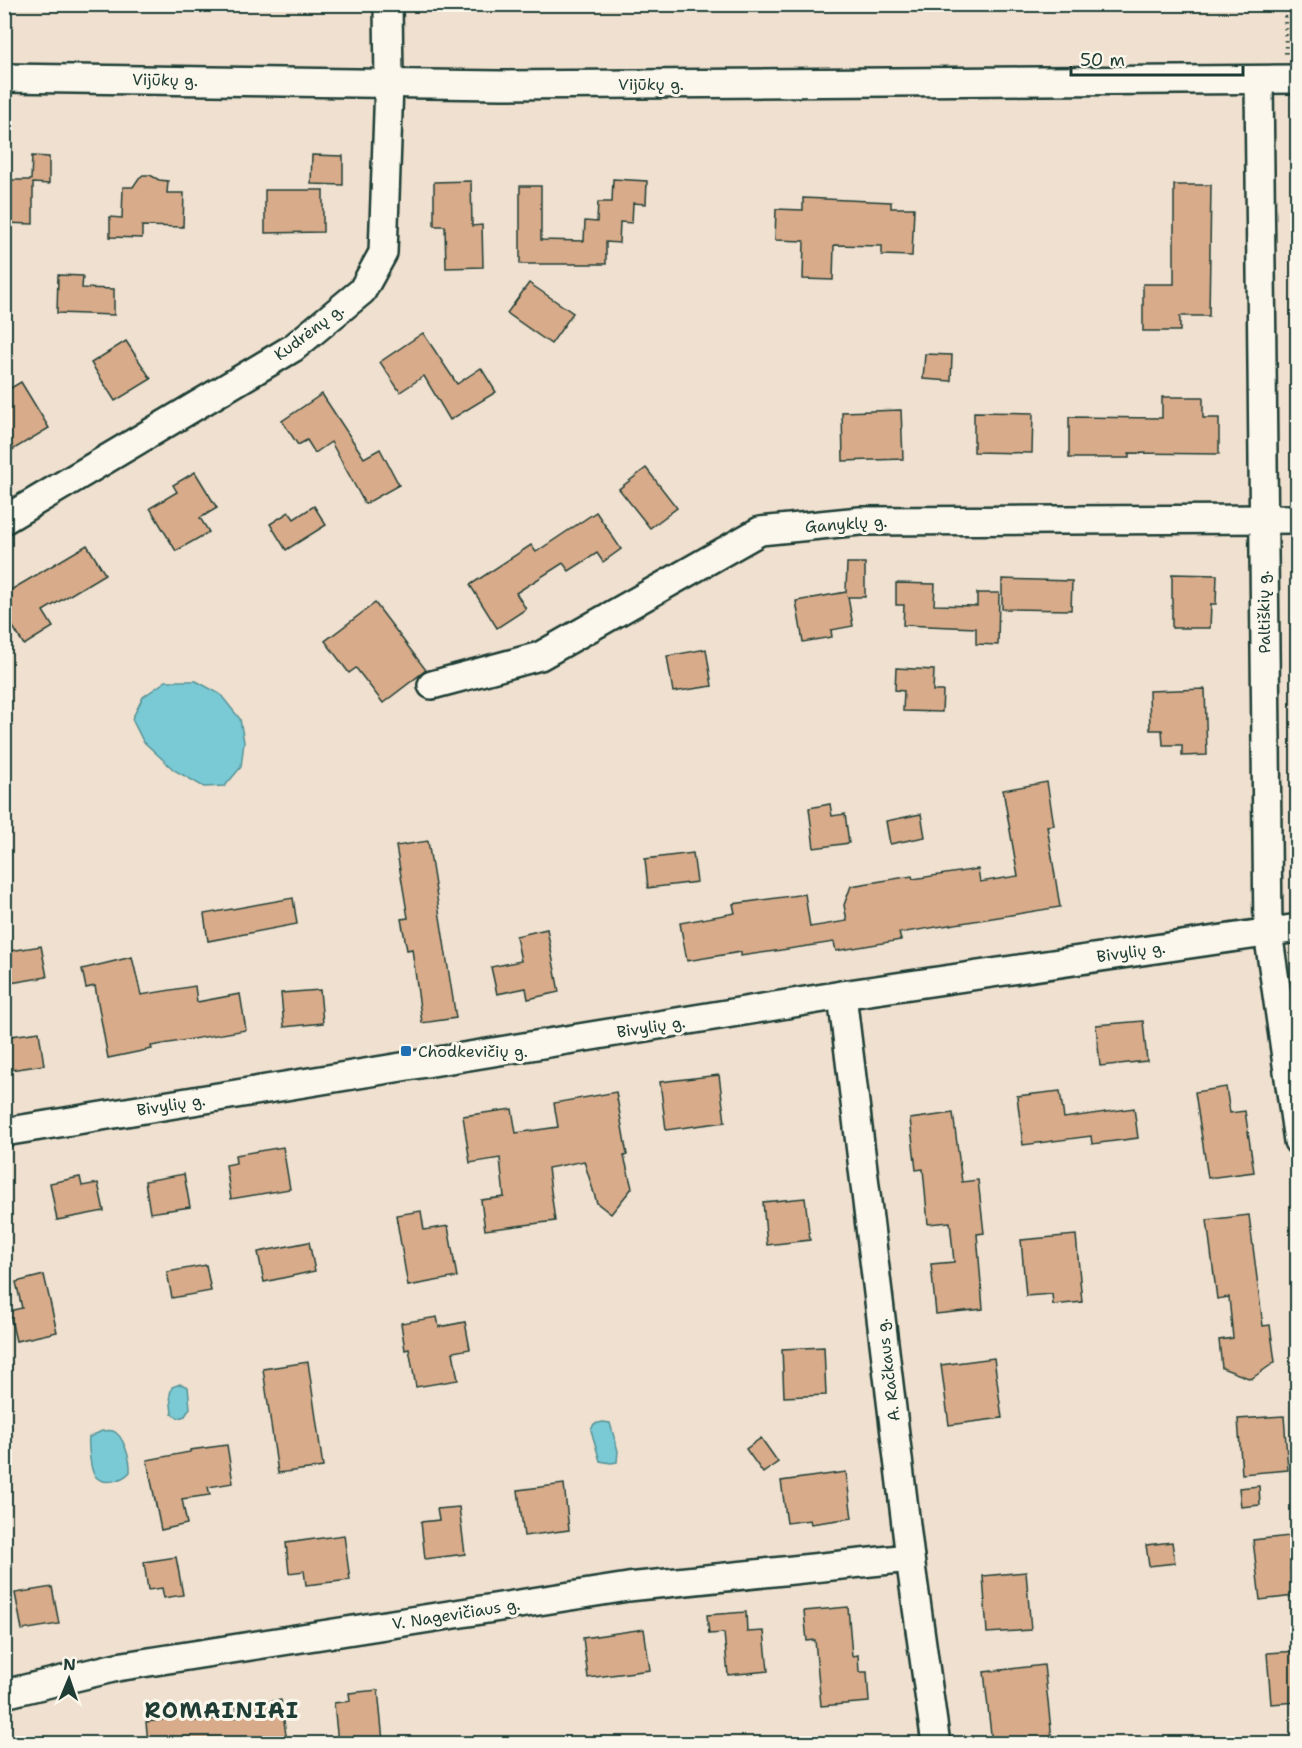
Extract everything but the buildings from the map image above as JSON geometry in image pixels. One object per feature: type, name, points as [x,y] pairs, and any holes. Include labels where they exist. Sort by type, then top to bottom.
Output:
[{"type":"street","name":"Kudrėnų g.","points":[[4,520],[293,348],[362,291],[383,253],[388,4]]},
{"type":"street","name":"Vijūkų g.","points":[[4,78],[501,85],[1292,79]]},
{"type":"street","name":"Paltiškių g.","points":[[1259,80],[1268,932],[1298,1141]]},
{"type":"street","name":"Ganyklų g.","points":[[432,685],[540,656],[760,531],[860,521],[1298,519]]},
{"type":"street","name":"Bivylių g.","points":[[4,1132],[842,996],[1298,927]]},
{"type":"street","name":"A. Račkaus g.","points":[[842,996],[910,1558],[936,1743]]},
{"type":"street","name":"V. Nagevičiaus g.","points":[[4,1694],[117,1667],[628,1587],[910,1558]]},
{"type":"path","points":[[1285,4],[1292,79]]},
{"type":"water","points":[[166,681],[196,681],[220,694],[240,719],[244,742],[241,767],[225,786],[204,787],[174,770],[143,741],[132,719],[143,697]]},
{"type":"water","points":[[180,1384],[188,1387],[190,1408],[185,1416],[179,1418],[172,1414],[170,1394],[172,1387]]},
{"type":"water","points":[[610,1423],[618,1451],[617,1462],[600,1461],[591,1430],[594,1424]]},
{"type":"water","points":[[102,1431],[112,1431],[117,1434],[126,1449],[130,1472],[118,1480],[103,1481],[93,1473],[89,1437]]},
{"type":"place","name":"Chodkevičių g.","points":[[406,1051]]},
{"type":"district","name":"ROMAINIAI","points":[[222,1710]]}]
